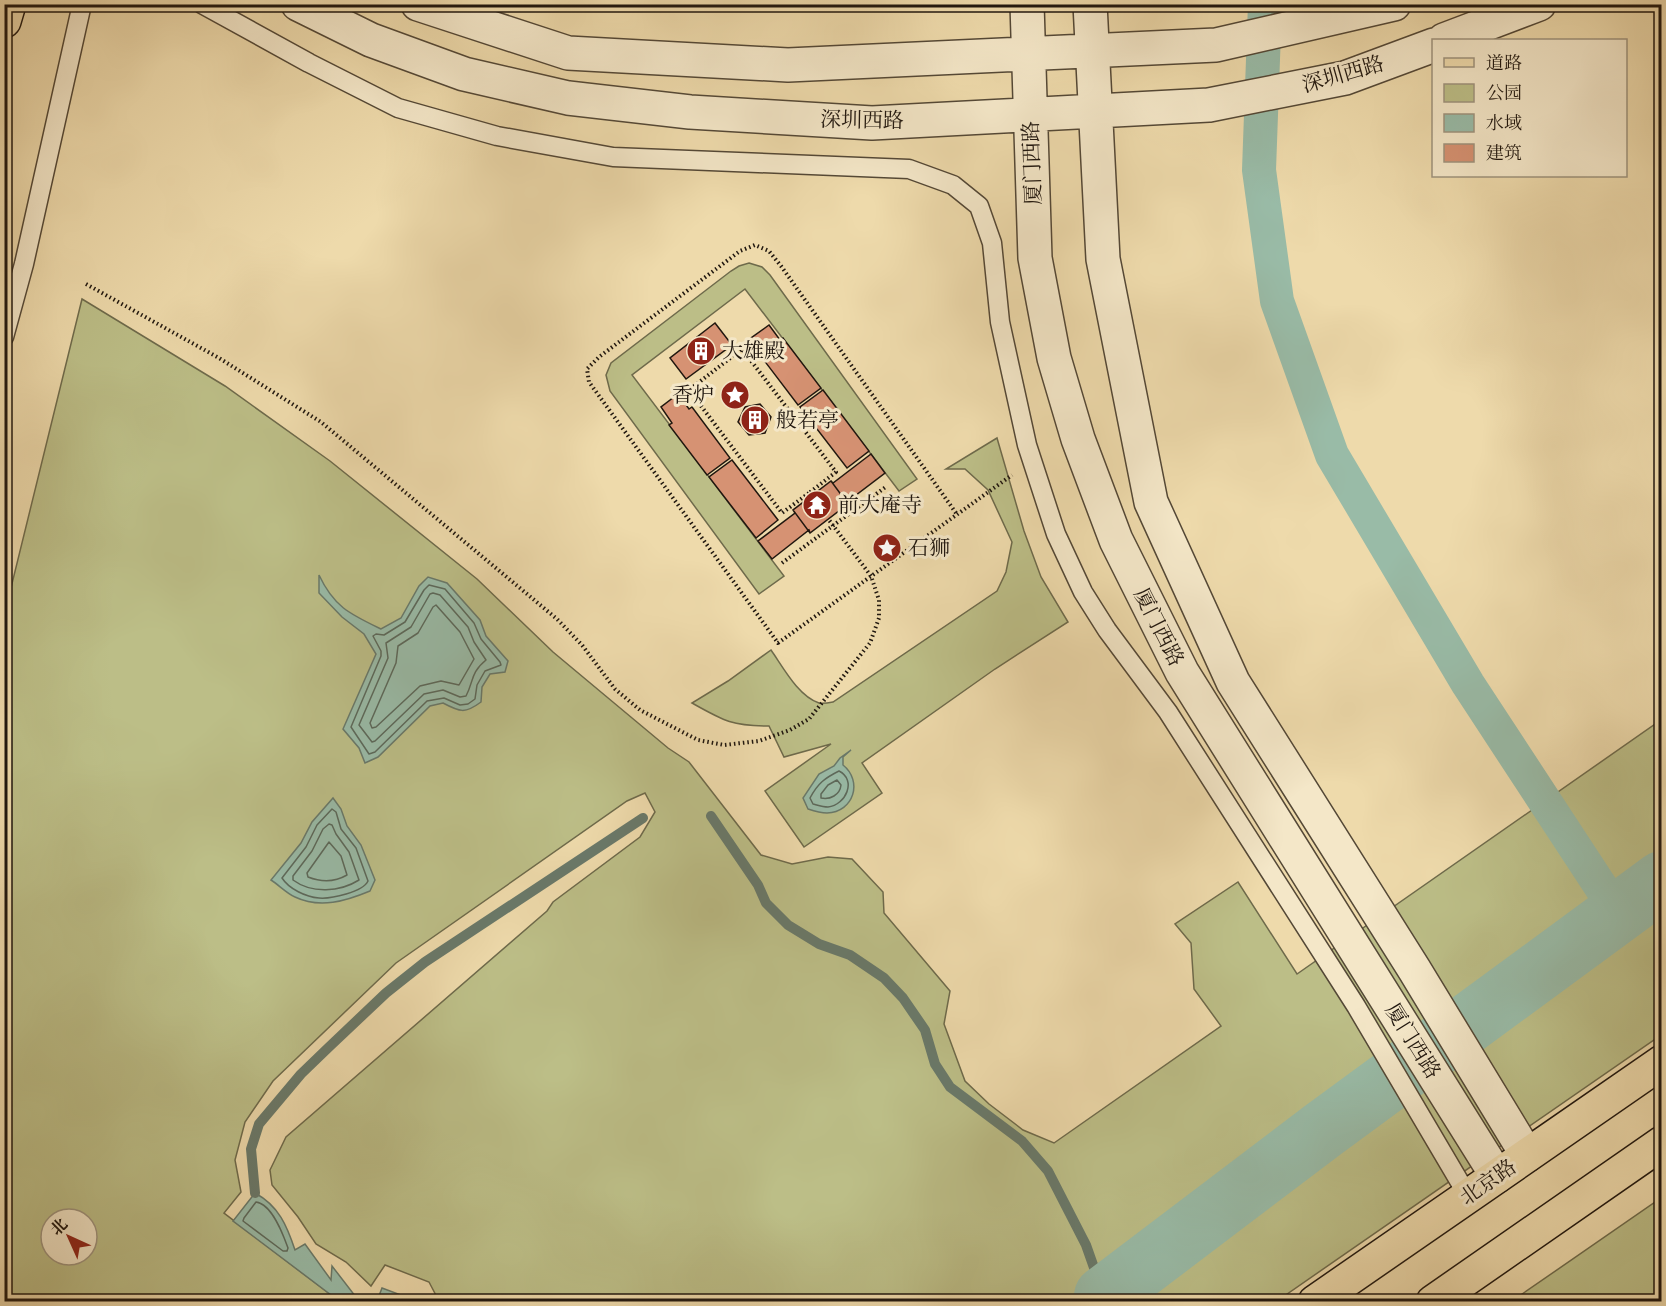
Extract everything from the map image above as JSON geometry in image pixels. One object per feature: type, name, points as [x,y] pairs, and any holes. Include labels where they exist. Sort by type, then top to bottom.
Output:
[{"type":"main road","points":[[4,21],[9,4]]},
{"type":"main road","name":"北京路","points":[[1315,1302],[1662,1062]]},
{"type":"main road","points":[[1433,1302],[1662,1143]]},
{"type":"street","name":"深圳西路","points":[[298,4],[371,40],[464,74],[568,98],[690,112],[872,123],[1209,105],[1334,81],[1432,46]]},
{"type":"street","points":[[418,4],[568,53],[788,65],[1216,45],[1394,4]]},
{"type":"street","name":"厦门西路","points":[[1027,4],[1035,258],[1054,358],[1078,439],[1116,540],[1182,672],[1369,998],[1430,1099],[1497,1176]]},
{"type":"street","name":"厦门西路","points":[[1090,4],[1103,259],[1151,502],[1233,682],[1414,969],[1527,1155]]},
{"type":"street","points":[[1447,39],[1539,4]]},
{"type":"lane","points":[[4,337],[24,264],[82,4]]},
{"type":"lane","points":[[202,4],[309,63],[398,108],[497,136],[613,157],[909,169],[953,185],[979,206],[992,243],[1000,322],[1033,462],[1056,534],[1083,592],[1107,630],[1168,712],[1369,998]]},
{"type":"lane","points":[[1430,1099],[1468,1196]]},
{"type":"path","points":[[957,513],[782,266],[769,251],[755,245],[740,252],[587,369],[589,382],[778,643],[871,576],[998,483],[1033,462]]},
{"type":"path","points":[[86,284],[219,358],[321,422],[557,619],[582,645],[615,689],[640,710],[698,740],[724,745],[759,741],[790,730],[809,719],[870,643],[879,618],[879,600],[871,576],[829,520]]},
{"type":"path","points":[[742,350],[836,472],[810,494],[782,513],[689,390],[742,350]]},
{"type":"path","points":[[782,563],[887,486]]},
{"type":"green space","points":[[749,263],[762,267],[770,275],[917,479],[899,491],[745,289],[632,375],[784,576],[759,594],[610,391],[606,375],[611,363],[731,271]]},
{"type":"green space","points":[[82,299],[225,386],[330,461],[477,579],[553,652],[668,748],[689,762],[761,855],[792,864],[828,857],[852,859],[883,892],[884,913],[950,991],[944,1024],[965,1081],[989,1104],[1023,1130],[1054,1143],[1221,1026],[1194,989],[1191,943],[1175,924],[1238,882],[1297,974],[1661,720],[1661,1035],[1277,1301],[439,1301],[429,1282],[385,1265],[371,1286],[346,1262],[316,1244],[272,1185],[270,1170],[286,1137],[547,911],[553,902],[640,837],[655,812],[645,793],[627,801],[396,963],[273,1081],[245,1122],[235,1160],[241,1192],[224,1213],[339,1301],[5,1302],[5,612]]},
{"type":"green space","points":[[997,438],[1024,531],[1041,577],[1068,622],[995,669],[862,763],[882,793],[804,847],[765,791],[831,744],[784,757],[769,726],[746,725],[729,721],[692,703],[771,650],[804,694],[819,703],[833,702],[997,591],[1006,572],[1012,542],[988,490],[965,469],[946,469]]},
{"type":"green space","points":[[1661,1198],[1661,1301],[1512,1301]]},
{"type":"water","points":[[319,575],[337,602],[360,619],[381,629],[401,618],[419,586],[428,577],[447,583],[480,620],[486,636],[508,661],[505,672],[490,674],[482,687],[481,702],[471,708],[458,710],[443,703],[430,706],[378,757],[365,763],[359,748],[343,729],[376,654],[364,634],[342,617],[319,593]]},
{"type":"water","points":[[851,750],[843,757],[843,765],[853,779],[853,795],[849,802],[836,811],[827,813],[808,809],[803,798],[819,774],[834,766],[840,758]]},
{"type":"water","points":[[333,798],[341,809],[347,826],[361,845],[375,880],[370,891],[352,898],[323,903],[304,901],[271,880],[301,843],[312,822]]},
{"type":"water","points":[[255,1193],[270,1204],[281,1217],[295,1250],[305,1244],[331,1280],[332,1266],[359,1301],[339,1301],[233,1221]]},
{"type":"water","points":[[382,1288],[409,1298],[411,1301],[377,1301]]},
{"type":"building","name":"大雄殿","points":[[715,323],[732,345],[686,379],[670,358]]},
{"type":"building","points":[[769,325],[780,340],[783,338],[821,388],[798,405],[760,355],[762,353],[751,338]]},
{"type":"building","points":[[823,390],[869,451],[847,468],[800,407]]},
{"type":"building","points":[[678,394],[689,409],[692,407],[730,458],[707,475],[669,425],[672,423],[661,407]]},
{"type":"building","name":"般若亭","points":[[760,404],[771,417],[765,433],[749,435],[738,422],[745,407]]},
{"type":"building","points":[[871,454],[885,473],[810,533],[809,530],[772,559],[758,541],[795,513],[793,510]]},
{"type":"building","points":[[732,460],[778,520],[756,538],[709,477]]},
{"type":"building","points":[[831,481],[848,504],[810,533],[793,510]]},
{"type":"waterway","points":[[1265,4],[1259,170],[1277,301],[1332,455],[1468,684],[1618,913]]},
{"type":"waterway","points":[[711,816],[758,885],[766,903],[788,925],[819,944],[850,955],[884,978],[903,998],[925,1030],[935,1064],[950,1087],[1022,1141],[1048,1171],[1086,1245],[1104,1296]]},
{"type":"waterway","points":[[255,1193],[251,1149],[259,1124],[301,1074],[386,993],[425,962],[643,818]]},
{"type":"waterway","points":[[1104,1296],[1323,1130],[1662,881]]},
{"type":"place","name":"大雄殿","points":[[701,351]]},
{"type":"place","name":"香炉","points":[[735,395]]},
{"type":"place","name":"般若亭","points":[[755,420]]},
{"type":"place","name":"前大庵寺","points":[[817,505]]},
{"type":"place","name":"石狮","points":[[887,548]]}]
